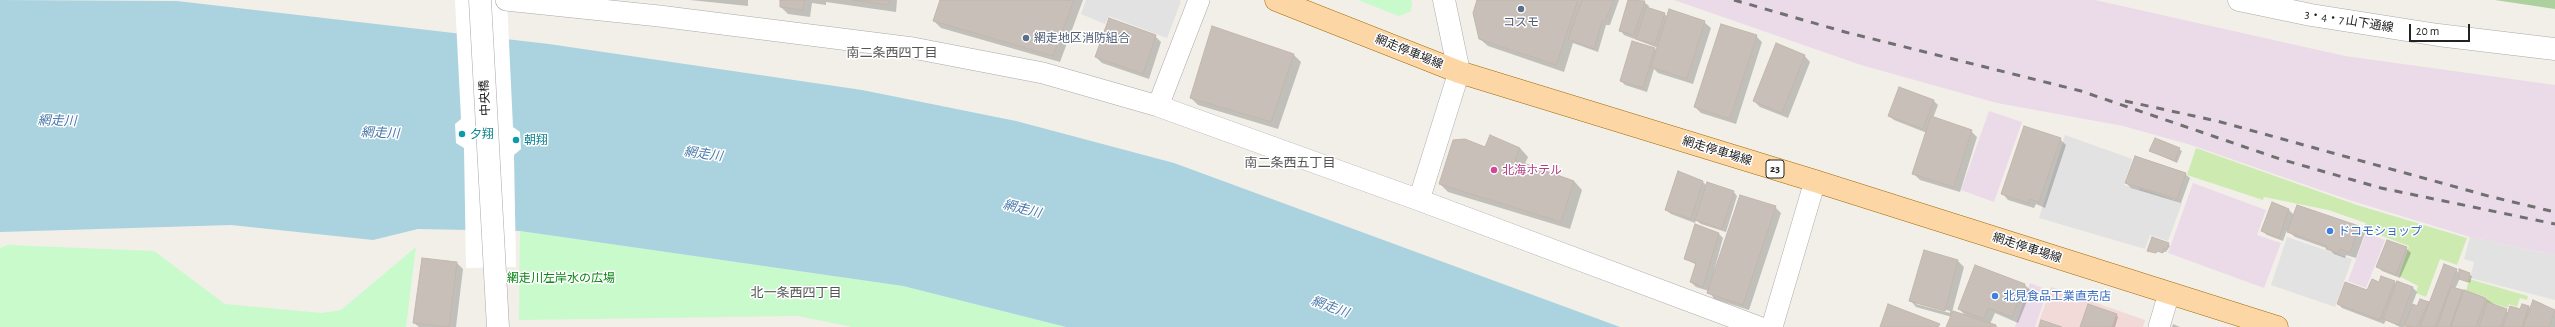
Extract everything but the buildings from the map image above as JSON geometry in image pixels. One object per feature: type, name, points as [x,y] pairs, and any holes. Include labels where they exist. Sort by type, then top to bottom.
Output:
[{"type":"main road","name":"網走停車場線","points":[[1276,0],[1459,72],[1814,181],[2277,327]]},
{"type":"street","name":"中央橋","points":[[480,0],[498,327]]},
{"type":"street","points":[[506,0],[659,16],[913,48],[1043,73],[1158,106],[1419,200],[1759,327]]},
{"type":"street","points":[[1158,106],[1199,0]]},
{"type":"street","points":[[1419,200],[1459,72],[1444,0]]},
{"type":"street","name":"3・4・7 山下通線","points":[[2239,0],[2311,15],[2378,26],[2555,49]]},
{"type":"street","points":[[1772,327],[1814,181]]},
{"type":"street","points":[[2159,327],[2169,293]]},
{"type":"shaded area","points":[[1086,0],[1181,1],[1167,38],[1109,16],[1105,24],[1081,14]]},
{"type":"shaded area","points":[[1674,0],[2095,0],[2345,56],[2555,85],[2555,255],[2470,237],[2349,200],[2191,145],[2123,126],[1997,103],[1861,65]]},
{"type":"shaded area","points":[[1989,111],[2022,122],[1994,202],[1961,190]]},
{"type":"shaded area","points":[[2065,135],[2132,159],[2124,185],[2139,190],[2140,188],[2182,203],[2168,241],[2150,235],[2145,249],[2039,218]]},
{"type":"shaded area","points":[[2193,183],[2266,210],[2257,235],[2281,243],[2264,288],[2168,253]]},
{"type":"shaded area","points":[[2366,233],[2385,240],[2366,288],[2348,281]]},
{"type":"shaded area","points":[[2287,237],[2352,259],[2335,307],[2271,285]]},
{"type":"shaded area","points":[[2470,237],[2555,255],[2555,300],[2470,278],[2474,262],[2464,259]]},
{"type":"shaded area","points":[[2030,283],[2048,290],[2035,327],[2015,327]]},
{"type":"shaded area","points":[[2051,287],[2145,320],[2143,327],[2037,327]]},
{"type":"green space","points":[[1358,0],[1411,0],[1411,11],[1399,16]]},
{"type":"green space","points":[[2495,0],[2555,0],[2555,9]]},
{"type":"green space","points":[[2196,148],[2357,205],[2467,238],[2457,265],[2440,259],[2426,297],[2416,293],[2418,286],[2399,276],[2409,246],[2363,229],[2366,223],[2328,210],[2264,197],[2263,200],[2187,175]]},
{"type":"green space","name":"網走川左岸水の広場","points":[[520,231],[903,286],[1066,327],[852,327],[798,316],[519,320]]},
{"type":"green space","points":[[8,245],[154,251],[225,304],[322,313],[341,310],[416,247],[406,327],[0,327],[0,248]]},
{"type":"green space","points":[[2469,279],[2528,296],[2527,300],[2520,298],[2517,307],[2509,304],[2508,308],[2486,301],[2487,297],[2466,291]]},
{"type":"water","name":"網走川","points":[[0,0],[177,1],[549,44],[862,90],[1016,121],[1174,163],[1620,327],[1066,327],[903,286],[520,231],[418,229],[373,240],[231,225],[0,232]]},
{"type":"pier","points":[[455,0],[507,0],[513,127],[520,132],[521,149],[514,155],[516,267],[466,268],[464,148],[456,143],[455,124],[461,119]]},
{"type":"railway","points":[[1734,0],[1845,32],[2081,91],[2280,159],[2381,188],[2555,224]]},
{"type":"railway","points":[[2125,101],[2217,121],[2492,197],[2555,212]]},
{"type":"place","name":"コスモ","points":[[1521,9]]},
{"type":"place","name":"網走地区消防組合","points":[[1026,38]]},
{"type":"place","name":"夕翔","points":[[462,134]]},
{"type":"place","name":"朝翔","points":[[516,140]]},
{"type":"place","name":"北海ホテル","points":[[1494,170]]},
{"type":"place","name":"ドコモショップ","points":[[2330,231]]},
{"type":"place","name":"北見食品工業直売店","points":[[1995,296]]},
{"type":"district","name":"南二条西四丁目","points":[[892,53]]},
{"type":"district","name":"南二条西五丁目","points":[[1290,163]]},
{"type":"district","name":"北一条西四丁目","points":[[796,293]]}]
